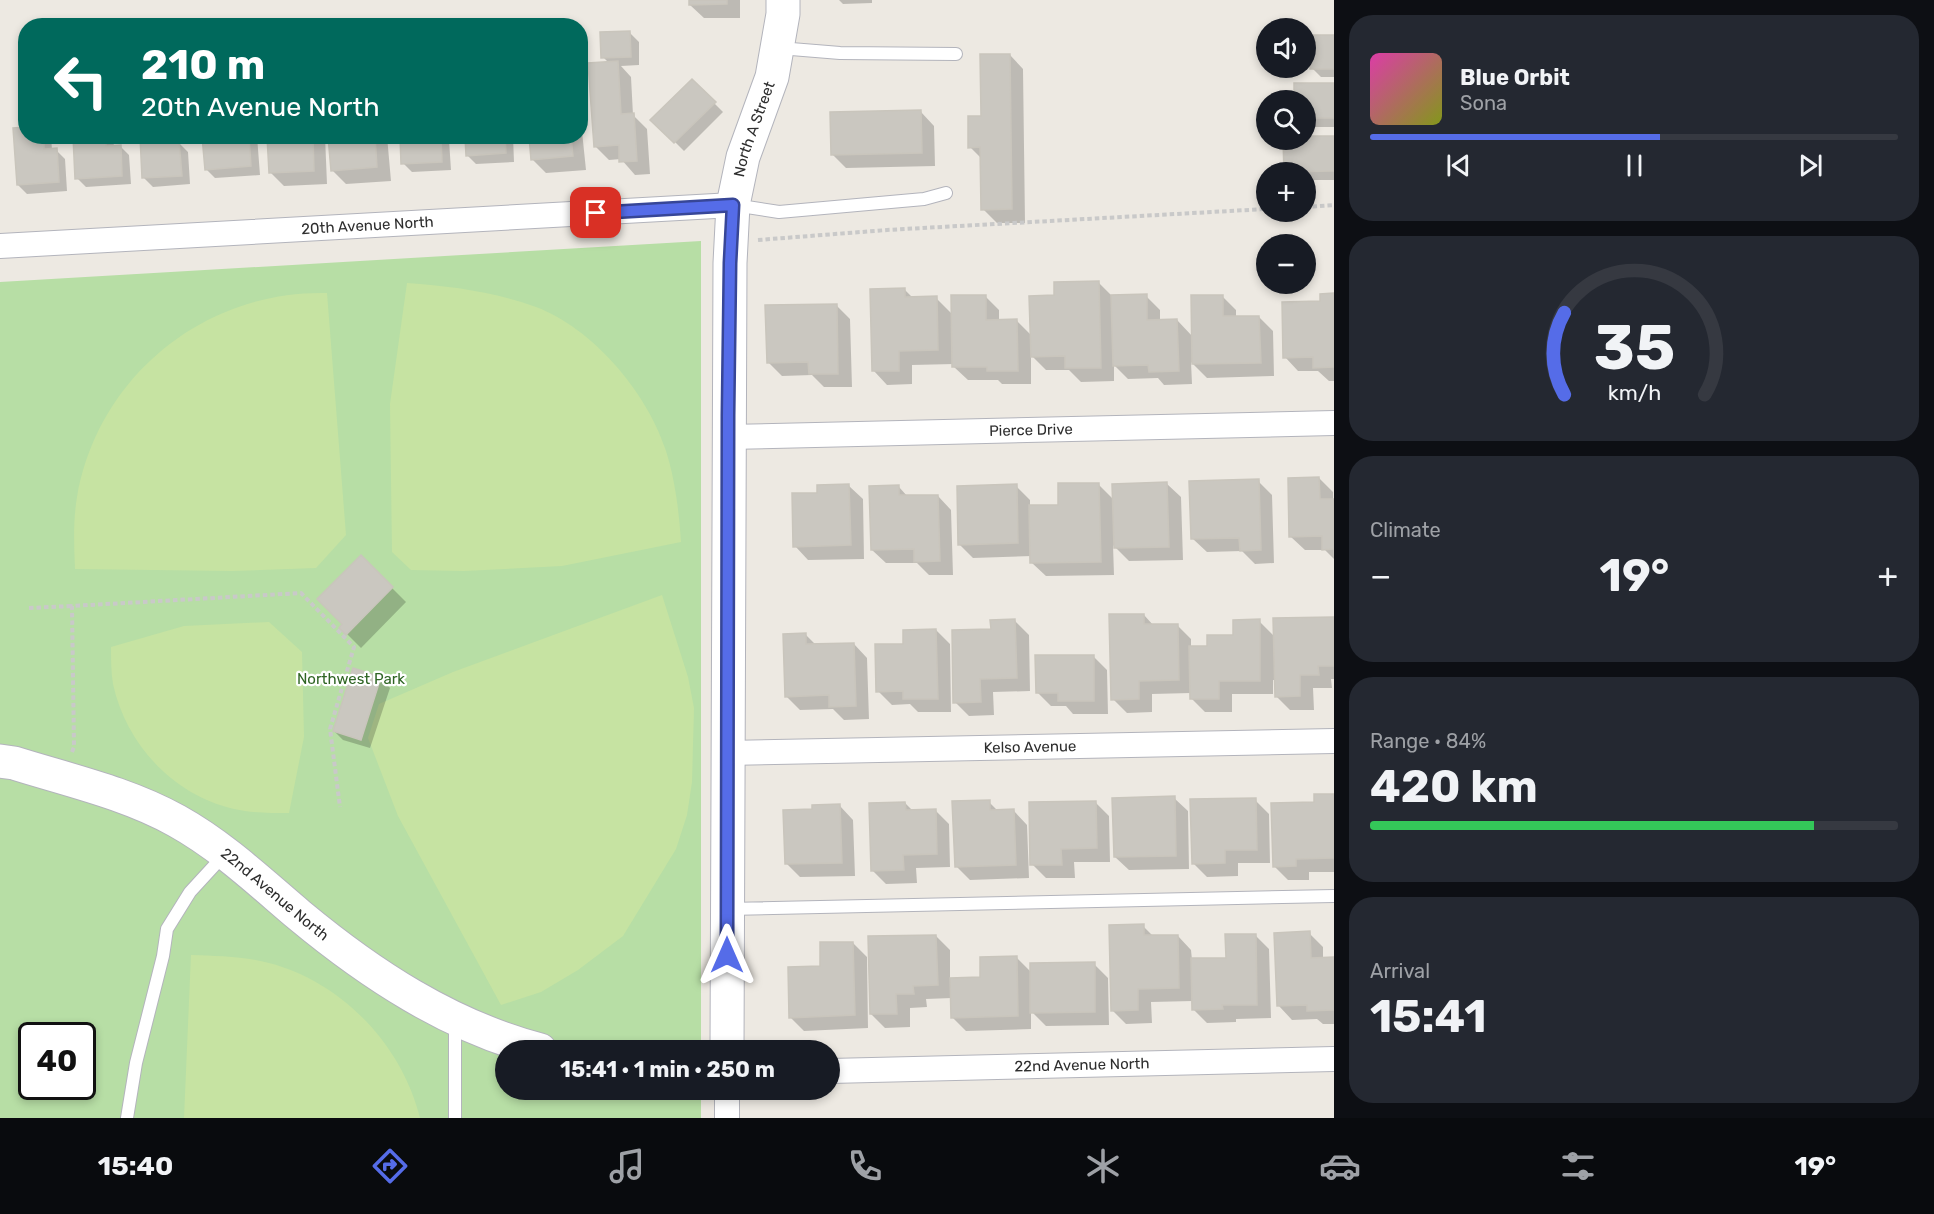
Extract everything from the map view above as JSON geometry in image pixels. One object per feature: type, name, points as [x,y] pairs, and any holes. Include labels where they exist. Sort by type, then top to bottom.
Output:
[{"type":"street","name":"North A Street","points":[[727,1040],[728,437],[731,242],[733,205],[743,157],[772,77],[783,14],[783,0]]},
{"type":"street","name":"20th Avenue North","points":[[0,246],[733,205]]},
{"type":"street","name":"Pierce Drive","points":[[728,437],[1334,423]]},
{"type":"street","name":"Kelso Avenue","points":[[727,753],[1334,741]]},
{"type":"street","name":"22nd Avenue North","points":[[0,761],[14,763],[128,798],[177,821],[225,854],[299,915],[358,959],[418,1000],[455,1020],[512,1040]]},
{"type":"street","name":"22nd Avenue North","points":[[840,1071],[1334,1059]]},
{"type":"street","points":[[727,1100],[727,1118]]},
{"type":"lane","points":[[777,48],[840,53],[956,54]]},
{"type":"lane","points":[[733,205],[780,212],[924,199],[946,193]]},
{"type":"lane","points":[[126,1118],[136,1063],[163,956],[167,929],[190,892],[225,854]]},
{"type":"lane","points":[[727,909],[1334,896]]},
{"type":"lane","points":[[455,1020],[455,1118]]},
{"type":"path","points":[[1316,206],[1334,205]]},
{"type":"path","points":[[731,242],[899,229],[1256,210]]},
{"type":"path","points":[[29,608],[301,593],[354,647],[330,729],[340,807]]},
{"type":"path","points":[[72,606],[74,747],[72,753]]},
{"type":"green space","name":"Northwest Park","points":[[701,241],[701,1040],[495,1040],[495,1100],[701,1100],[701,1118],[0,1118],[0,282]]},
{"type":"green space","points":[[407,283],[472,290],[536,307],[577,330],[596,346],[631,384],[656,426],[671,471],[678,507],[681,542],[562,566],[464,571],[411,570],[392,552],[390,404]]},
{"type":"green space","points":[[327,293],[346,535],[316,568],[232,571],[75,569],[74,533],[77,497],[89,453],[108,414],[133,378],[164,348],[200,324],[239,307],[282,296]]},
{"type":"green space","points":[[662,595],[688,677],[694,708],[692,782],[687,815],[676,849],[623,936],[578,970],[541,992],[501,1005],[398,816],[368,738],[379,704],[453,672]]},
{"type":"green space","points":[[269,622],[302,652],[304,737],[289,813],[234,809],[191,792],[172,779],[141,746],[129,727],[119,706],[112,675],[111,647],[184,626]]},
{"type":"green space","points":[[191,955],[240,958],[269,963],[296,972],[321,985],[344,1001],[384,1042],[411,1091],[420,1118],[184,1118]]},
{"type":"building","points":[[689,0],[727,0],[727,4],[689,5]]},
{"type":"building","points":[[630,31],[631,57],[601,58],[600,32]]},
{"type":"building","points":[[1316,35],[1334,35],[1334,69],[1316,69]]},
{"type":"building","points":[[980,54],[1010,54],[1012,209],[981,210],[980,147],[968,148],[968,116],[981,116]]},
{"type":"building","points":[[618,61],[621,114],[634,113],[637,161],[619,162],[619,145],[594,147],[588,63]]},
{"type":"building","points":[[692,79],[716,102],[674,143],[650,120]]},
{"type":"building","points":[[1294,83],[1334,83],[1334,118],[1316,118],[1316,90],[1294,90]]},
{"type":"building","points":[[921,110],[922,153],[831,155],[830,112]]},
{"type":"building","points":[[13,128],[18,128],[18,144],[44,144],[44,149],[57,148],[59,182],[17,185]]},
{"type":"building","points":[[1316,136],[1334,136],[1334,171],[1316,171],[1316,162],[1284,162],[1283,150],[1316,150]]},
{"type":"building","points":[[73,144],[121,145],[122,176],[75,179]]},
{"type":"building","points":[[140,144],[179,144],[182,176],[142,178]]},
{"type":"building","points":[[203,144],[250,144],[251,166],[205,170]]},
{"type":"building","points":[[267,144],[313,144],[314,171],[269,173]]},
{"type":"building","points":[[329,144],[376,144],[377,167],[331,171]]},
{"type":"building","points":[[400,144],[441,144],[442,162],[401,164]]},
{"type":"building","points":[[465,144],[505,144],[506,153],[466,156]]},
{"type":"building","points":[[530,144],[572,144],[573,156],[531,160]]},
{"type":"building","points":[[1099,281],[1101,368],[1065,368],[1065,356],[1031,357],[1029,296],[1054,295],[1054,282]]},
{"type":"building","points":[[905,288],[905,297],[937,296],[938,350],[899,351],[899,371],[872,371],[870,289]]},
{"type":"building","points":[[1334,293],[1334,367],[1313,368],[1313,357],[1283,358],[1282,302],[1320,301],[1320,294]]},
{"type":"building","points":[[1147,294],[1147,320],[1177,319],[1179,371],[1149,372],[1148,365],[1113,366],[1111,295]]},
{"type":"building","points":[[951,295],[986,295],[986,320],[1017,319],[1018,371],[987,371],[987,367],[952,367]]},
{"type":"building","points":[[1191,295],[1223,295],[1223,316],[1259,316],[1261,363],[1192,364]]},
{"type":"building","points":[[837,304],[838,374],[809,374],[808,362],[767,363],[765,305]]},
{"type":"building","points":[[1319,477],[1320,499],[1334,499],[1334,549],[1322,550],[1322,536],[1289,537],[1288,478]]},
{"type":"building","points":[[1259,479],[1261,550],[1240,551],[1239,538],[1191,539],[1189,481]]},
{"type":"building","points":[[1167,482],[1169,547],[1114,548],[1112,484]]},
{"type":"building","points":[[1058,483],[1099,483],[1101,562],[1030,563],[1029,505],[1058,505]]},
{"type":"building","points":[[849,484],[851,545],[793,547],[792,493],[817,493],[817,485]]},
{"type":"building","points":[[1017,484],[1018,543],[958,545],[957,486]]},
{"type":"building","points":[[899,485],[899,495],[938,495],[940,561],[914,562],[914,549],[871,550],[869,486]]},
{"type":"building","points":[[361,555],[393,587],[346,635],[339,628],[342,624],[317,599]]},
{"type":"building","points":[[1109,614],[1144,614],[1144,624],[1178,624],[1179,680],[1139,681],[1139,699],[1111,700]]},
{"type":"building","points":[[1334,617],[1334,666],[1318,666],[1319,675],[1300,675],[1300,696],[1275,697],[1273,618]]},
{"type":"building","points":[[1015,619],[1017,678],[980,679],[981,702],[953,703],[952,630],[991,629],[990,620]]},
{"type":"building","points":[[1260,619],[1260,681],[1219,681],[1219,699],[1190,699],[1189,646],[1207,646],[1207,635],[1233,635],[1233,620]]},
{"type":"building","points":[[936,629],[938,699],[903,699],[903,691],[876,692],[875,644],[903,644],[903,630]]},
{"type":"building","points":[[806,633],[806,644],[854,643],[856,706],[829,707],[829,695],[785,697],[783,634]]},
{"type":"building","points":[[1035,655],[1094,655],[1094,701],[1058,701],[1058,693],[1036,693]]},
{"type":"building","points":[[353,668],[381,677],[361,740],[333,731]]},
{"type":"building","points":[[1314,794],[1334,794],[1334,858],[1296,859],[1296,866],[1273,867],[1271,803],[1314,802]]},
{"type":"building","points":[[1175,796],[1176,856],[1114,857],[1112,798]]},
{"type":"building","points":[[1256,798],[1257,850],[1225,850],[1225,863],[1192,864],[1190,799]]},
{"type":"building","points":[[990,800],[990,810],[1014,809],[1016,865],[955,867],[952,801]]},
{"type":"building","points":[[1096,801],[1097,848],[1061,849],[1062,865],[1030,865],[1029,802]]},
{"type":"building","points":[[905,802],[906,810],[936,809],[937,854],[903,855],[904,870],[871,871],[869,803]]},
{"type":"building","points":[[840,804],[842,863],[785,864],[783,810],[812,809],[812,805]]},
{"type":"building","points":[[1144,924],[1144,935],[1178,935],[1179,988],[1138,989],[1138,1010],[1111,1011],[1109,925]]},
{"type":"building","points":[[1310,931],[1311,958],[1334,957],[1334,1010],[1307,1011],[1307,1005],[1277,1006],[1274,933]]},
{"type":"building","points":[[1225,934],[1256,934],[1257,1005],[1222,1005],[1223,1009],[1192,1010],[1191,958],[1226,958]]},
{"type":"building","points":[[936,935],[938,985],[913,986],[914,994],[896,994],[897,1014],[870,1014],[868,936]]},
{"type":"building","points":[[820,942],[853,942],[855,1015],[789,1018],[788,967],[820,966]]},
{"type":"building","points":[[1017,956],[1018,1016],[951,1018],[950,978],[980,977],[980,957]]},
{"type":"building","points":[[1095,962],[1095,1012],[1030,1013],[1030,963]]},
{"type":"route","points":[[596,213],[733,205],[728,415],[727,955]]}]
